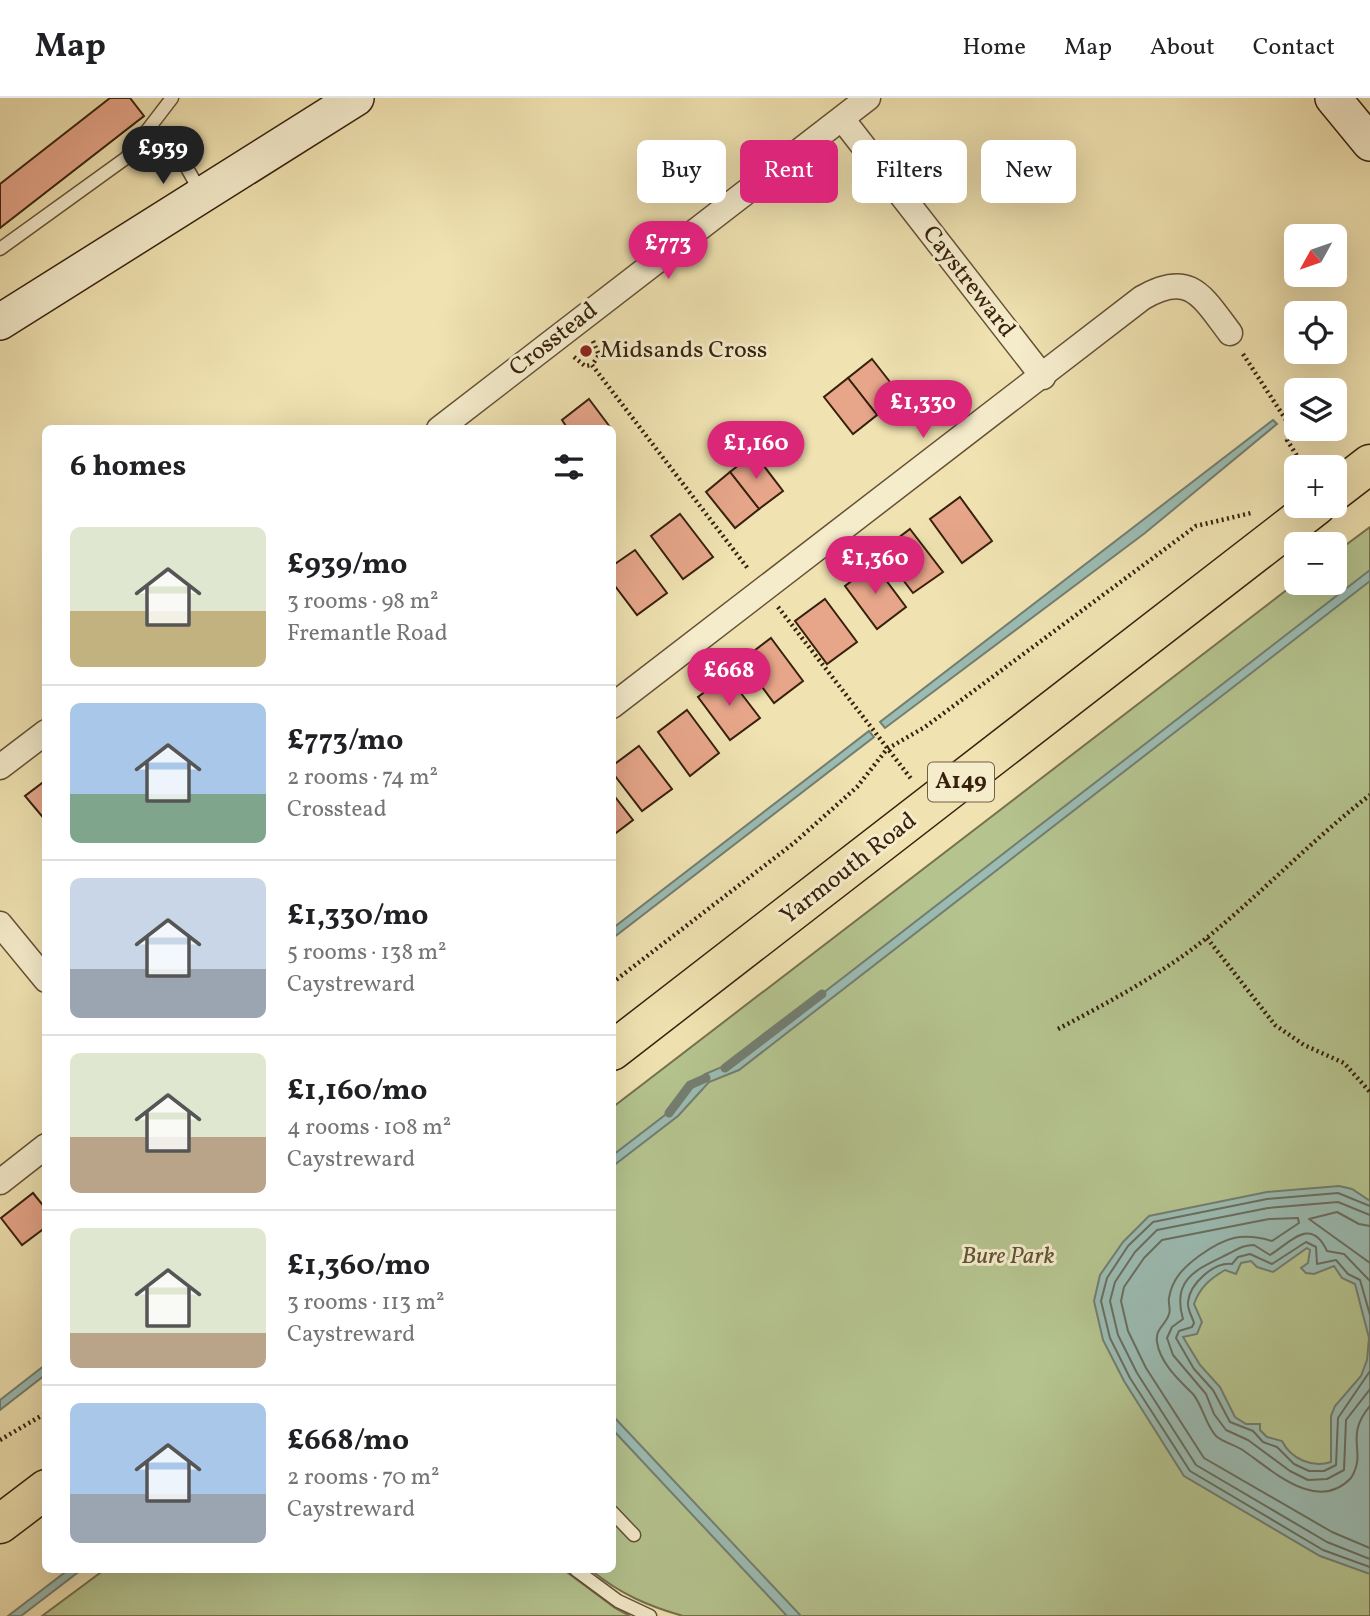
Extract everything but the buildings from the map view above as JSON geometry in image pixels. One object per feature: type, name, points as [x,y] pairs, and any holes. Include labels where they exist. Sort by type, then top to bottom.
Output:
[{"type":"main road","name":"Yarmouth Road","points":[[1347,482],[1370,464]]},
{"type":"main road","name":"Yarmouth Road","points":[[616,1048],[1301,518]]},
{"type":"main road","points":[[0,1524],[42,1492]]},
{"type":"street","points":[[0,322],[356,98]]},
{"type":"street","name":"Crosstead","points":[[444,425],[868,98]]},
{"type":"street","points":[[1333,98],[1370,143]]},
{"type":"street","name":"Caystreward","points":[[842,120],[1043,377]]},
{"type":"street","points":[[616,703],[1043,377],[1142,298],[1164,285],[1188,287],[1204,299],[1230,333]]},
{"type":"street","points":[[0,767],[42,735]]},
{"type":"street","points":[[0,924],[42,975]]},
{"type":"street","points":[[0,1182],[42,1149]]},
{"type":"lane","points":[[0,249],[126,158],[151,130],[172,98]]},
{"type":"lane","points":[[151,130],[183,161],[202,195]]},
{"type":"lane","points":[[616,1516],[634,1535]]},
{"type":"lane","points":[[580,1573],[618,1601],[650,1616]]},
{"type":"path","points":[[577,322],[596,344],[599,355],[592,365],[932,805]]},
{"type":"path","points":[[1230,333],[1288,423],[1287,440],[1296,455]]},
{"type":"path","points":[[616,980],[794,843],[857,787],[887,749],[925,727],[1196,526],[1284,508]]},
{"type":"path","points":[[1058,1029],[1107,1003],[1207,937],[1322,832],[1370,795]]},
{"type":"path","points":[[1207,937],[1275,1025],[1304,1045],[1344,1063],[1370,1092]]},
{"type":"path","points":[[0,1440],[42,1415]]},
{"type":"green space","name":"Bure Park","points":[[1370,527],[1370,1616],[683,1616],[658,1608],[613,1586],[595,1573],[616,1573],[616,1105],[1284,592],[1284,595],[1347,595],[1347,544]]},
{"type":"green space","points":[[100,1573],[568,1573],[630,1616],[42,1616]]},
{"type":"water","points":[[1273,420],[1277,424],[1145,533],[885,728],[880,722]]},
{"type":"water","points":[[1370,570],[1370,581],[739,1070],[709,1082],[678,1116],[616,1164],[616,1153],[665,1115],[705,1074],[734,1062],[1338,595],[1347,595],[1347,588]]},
{"type":"water","points":[[869,731],[874,737],[616,936],[616,926]]},
{"type":"water","points":[[1339,1186],[1352,1189],[1370,1201],[1370,1574],[1320,1556],[1184,1476],[1124,1381],[1103,1340],[1094,1301],[1100,1275],[1123,1242],[1149,1216],[1267,1192]],"holes":[[[1307,1248],[1310,1250],[1308,1263],[1301,1268],[1306,1273],[1314,1274],[1334,1266],[1342,1278],[1355,1284],[1369,1338],[1367,1360],[1361,1376],[1335,1406],[1331,1416],[1331,1462],[1324,1464],[1310,1463],[1296,1457],[1282,1441],[1267,1437],[1260,1430],[1260,1424],[1246,1424],[1235,1417],[1220,1387],[1200,1365],[1183,1337],[1197,1334],[1202,1322],[1194,1304],[1196,1298],[1206,1284],[1225,1270],[1236,1274],[1241,1263],[1251,1261],[1257,1267],[1273,1272]]]},
{"type":"water","points":[[42,1367],[42,1377],[0,1410],[0,1400]]},
{"type":"water","points":[[616,1419],[801,1616],[787,1616],[616,1433]]},
{"type":"water","points":[[64,1573],[77,1573],[21,1616],[8,1616]]},
{"type":"waterway","points":[[725,1068],[822,994]]},
{"type":"waterway","points":[[669,1113],[690,1085],[706,1078]]},
{"type":"place","name":"Midsands Cross","points":[[586,351]]}]
